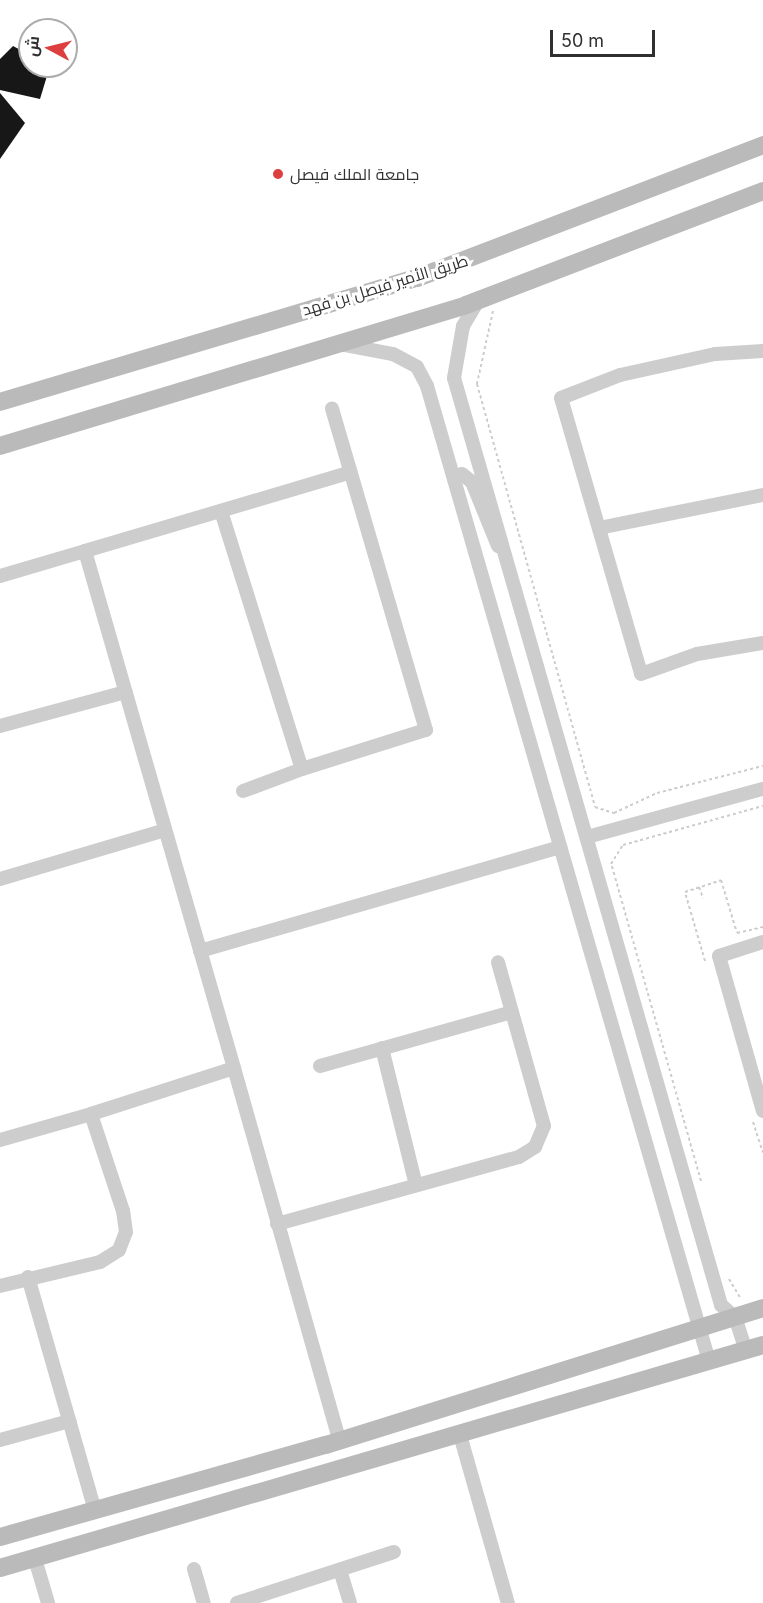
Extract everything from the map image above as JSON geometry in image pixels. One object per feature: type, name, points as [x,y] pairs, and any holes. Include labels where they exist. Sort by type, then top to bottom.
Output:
[{"type":"main road","name":"طريق الأمير فيصل بن فهد","points":[[0,402],[417,279],[763,145]]},
{"type":"main road","points":[[0,446],[478,301],[763,191]]},
{"type":"main road","points":[[0,1537],[339,1440],[735,1317],[756,1305]]},
{"type":"main road","points":[[0,1568],[754,1347]]},
{"type":"street","points":[[478,301],[463,326],[454,378],[722,1305],[735,1317],[754,1347]]},
{"type":"street","points":[[338,343],[393,354],[417,367],[454,479],[709,1361]]},
{"type":"street","points":[[763,351],[715,354],[620,375],[561,398],[641,674],[697,654],[763,643]]},
{"type":"street","points":[[243,791],[302,769],[426,730],[332,408]]},
{"type":"street","points":[[0,576],[351,472]]},
{"type":"street","points":[[454,479],[462,474],[472,482],[488,532],[505,555]]},
{"type":"street","points":[[599,528],[763,495]]},
{"type":"street","points":[[221,511],[302,769]]},
{"type":"street","points":[[85,551],[339,1440]]},
{"type":"street","points":[[0,726],[125,692]]},
{"type":"street","points":[[587,837],[763,789]]},
{"type":"street","points":[[0,879],[165,830]]},
{"type":"street","points":[[200,951],[560,847]]},
{"type":"street","points":[[763,942],[719,956],[763,1111]]},
{"type":"street","points":[[278,1224],[519,1157],[540,1139],[544,1126],[498,962]]},
{"type":"street","points":[[320,1066],[512,1012]]},
{"type":"street","points":[[382,1048],[416,1185]]},
{"type":"street","points":[[0,1140],[91,1114],[234,1068]]},
{"type":"street","points":[[0,1286],[28,1277],[100,1262],[119,1250],[126,1232],[123,1211],[91,1114]]},
{"type":"street","points":[[28,1277],[94,1510]]},
{"type":"street","points":[[0,1440],[69,1421]]},
{"type":"street","points":[[460,1435],[508,1603]]},
{"type":"street","points":[[237,1603],[394,1552]]},
{"type":"street","points":[[35,1559],[48,1603]]},
{"type":"street","points":[[194,1569],[204,1603]]},
{"type":"street","points":[[340,1570],[350,1603]]},
{"type":"path","points":[[595,807],[614,813],[657,793],[763,766]]},
{"type":"path","points":[[704,1191],[611,864],[623,845],[763,807]]},
{"type":"path","points":[[699,887],[703,897]]},
{"type":"path","points":[[726,1269],[741,1298],[756,1305]]},
{"type":"building","points":[[13,46],[18,49],[18,78],[46,78],[40,99],[0,90],[0,59]]},
{"type":"building","points":[[0,93],[25,123],[0,159]]},
{"type":"place","name":"جامعة الملك فيصل","points":[[278,174]]}]
